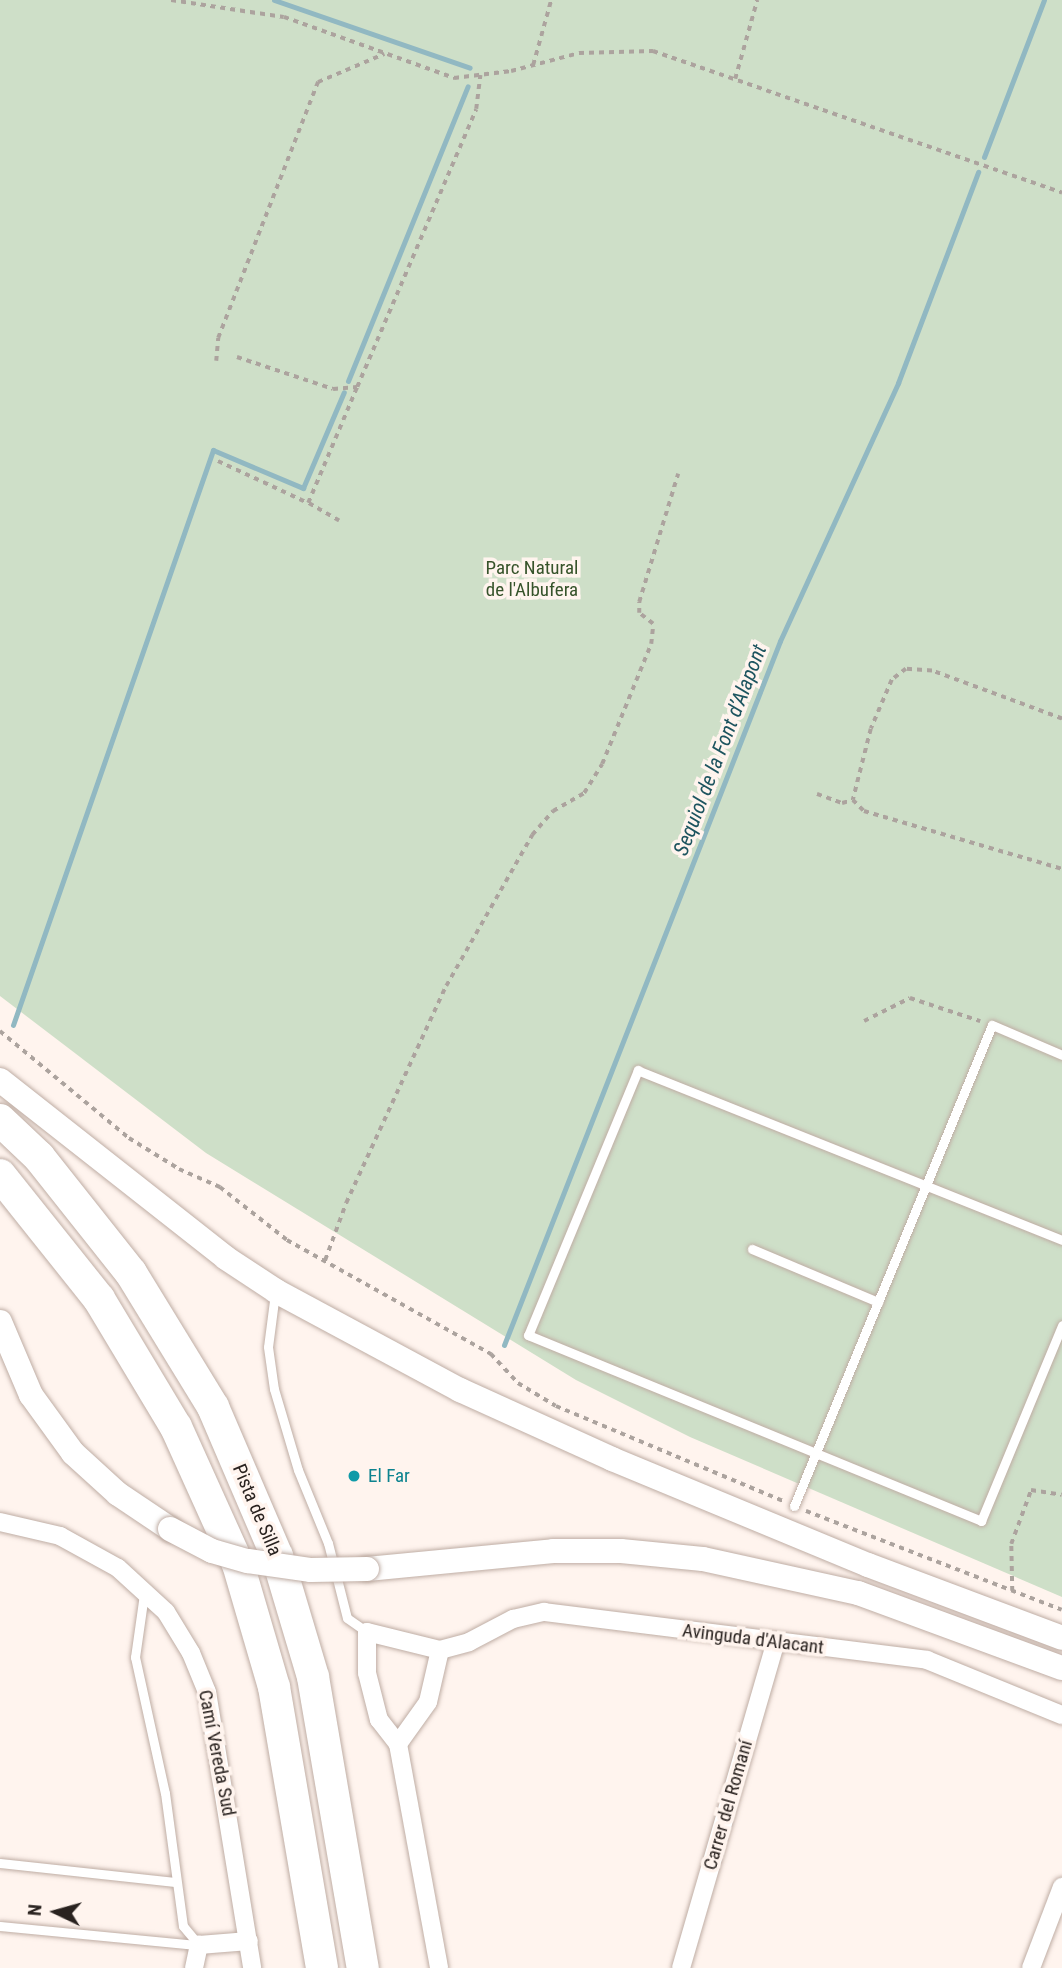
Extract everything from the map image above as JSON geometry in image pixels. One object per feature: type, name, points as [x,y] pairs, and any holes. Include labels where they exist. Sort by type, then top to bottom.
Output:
[{"type":"highway","name":"Pista de Silla","points":[[0,1120],[39,1157],[131,1273],[213,1407],[278,1556],[313,1677],[363,1968]]},
{"type":"highway","name":"Pista de Silla","points":[[0,1175],[99,1299],[176,1427],[238,1564],[274,1687],[322,1968]]},
{"type":"main road","points":[[0,1080],[226,1258],[276,1291],[460,1390],[612,1460],[868,1565],[1062,1638]]},
{"type":"main road","points":[[0,1322],[31,1395],[73,1453],[118,1494],[170,1529],[212,1551],[248,1561],[311,1570],[367,1569],[554,1551],[621,1551],[739,1565],[858,1593],[1062,1668]]},
{"type":"street","name":"Camí Vereda Sud","points":[[0,1522],[60,1536],[118,1568],[166,1612],[191,1653],[207,1692],[252,1968]]},
{"type":"street","name":"Avinguda d'Alacant","points":[[440,1650],[469,1642],[513,1619],[544,1612],[927,1660],[1062,1715]]},
{"type":"street","points":[[398,1744],[428,1702],[440,1650],[367,1632],[367,1673],[379,1720],[398,1744],[439,1968]]},
{"type":"street","name":"Carrer del Romaní","points":[[681,1968],[776,1642]]},
{"type":"street","points":[[1031,1968],[1062,1887]]},
{"type":"street","points":[[194,1968],[199,1945],[249,1941]]},
{"type":"lane","points":[[794,1506],[992,1025],[1062,1055]]},
{"type":"lane","points":[[1062,1240],[638,1070],[528,1335],[981,1521],[1062,1325]]},
{"type":"lane","points":[[752,1250],[878,1302]]},
{"type":"lane","points":[[276,1291],[268,1348],[274,1389],[298,1470],[328,1543],[348,1618],[367,1632]]},
{"type":"lane","points":[[145,1592],[135,1657],[165,1793],[183,1926],[199,1945]]},
{"type":"lane","points":[[0,1863],[175,1882]]},
{"type":"lane","points":[[0,1926],[199,1945]]},
{"type":"path","points":[[171,0],[276,15],[454,78],[533,65],[579,53],[653,51],[1062,193]]},
{"type":"path","points":[[533,65],[551,0]]},
{"type":"path","points":[[735,79],[757,0]]},
{"type":"path","points":[[216,361],[218,338],[318,82],[386,53]]},
{"type":"path","points":[[308,503],[476,109],[480,75]]},
{"type":"path","points":[[237,357],[333,389],[357,387]]},
{"type":"path","points":[[218,461],[308,503],[339,521]]},
{"type":"path","points":[[325,1260],[346,1203],[446,986],[532,835],[553,811],[584,793],[602,764],[650,644],[653,624],[639,613],[639,602],[678,474]]},
{"type":"path","points":[[853,800],[871,729],[892,680],[906,669],[932,671],[1062,719]]},
{"type":"path","points":[[817,794],[842,803],[853,800]]},
{"type":"path","points":[[853,800],[864,811],[1062,869]]},
{"type":"path","points":[[864,1021],[910,998],[992,1025]]},
{"type":"path","points":[[0,1031],[129,1138],[178,1168],[220,1187],[287,1240],[491,1354],[518,1383],[556,1406],[794,1506],[1062,1610]]},
{"type":"path","points":[[1012,1591],[1011,1544],[1031,1490],[1062,1495]]},
{"type":"green space","name":"Parc Natural de l'Albufera","points":[[0,0],[1062,0],[1062,1597],[690,1437],[576,1380],[206,1153],[0,996]]},
{"type":"waterway","points":[[274,0],[470,68]]},
{"type":"waterway","name":"Sequiol de la Font d’Alapont","points":[[984,157],[1044,0]]},
{"type":"waterway","points":[[348,381],[468,86]]},
{"type":"waterway","name":"Sequiol de la Font d’Alapont","points":[[504,1345],[780,641],[898,383],[978,172]]},
{"type":"waterway","points":[[13,1025],[213,450],[303,488],[344,392]]},
{"type":"place","name":"El Far","points":[[354,1476]]}]
